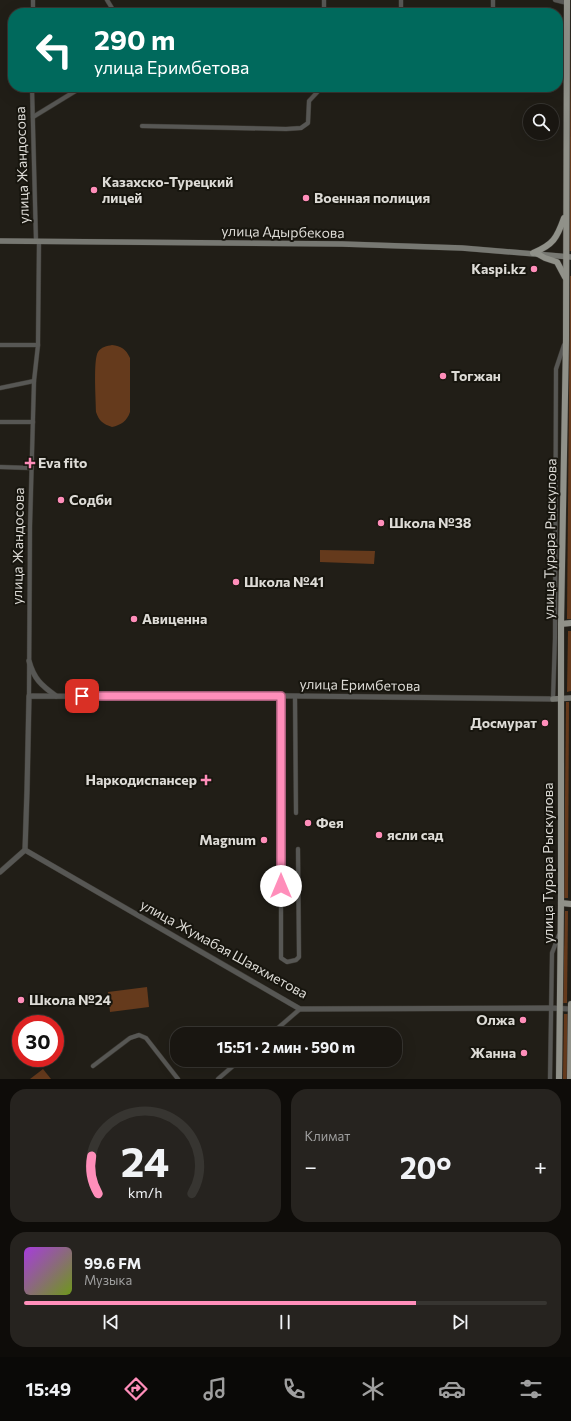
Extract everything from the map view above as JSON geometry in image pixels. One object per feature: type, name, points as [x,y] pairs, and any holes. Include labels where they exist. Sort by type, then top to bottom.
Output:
[{"type":"main road","name":"улица Турара Рыскулова","points":[[559,1079],[561,903],[556,699],[560,661],[566,279],[568,257],[566,213],[569,20],[567,1]]},
{"type":"main road","points":[[534,253],[552,243],[558,233],[566,213]]},
{"type":"main road","name":"улица Адырбекова","points":[[0,241],[342,244],[462,248],[568,257]]},
{"type":"main road","points":[[534,253],[556,262],[566,279]]},
{"type":"main road","points":[[561,624],[571,623]]},
{"type":"main road","name":"улица Еримбетова","points":[[556,699],[571,698]]},
{"type":"main road","points":[[561,903],[571,904]]},
{"type":"main road","points":[[570,1079],[571,1004]]},
{"type":"street","points":[[555,0],[567,1]]},
{"type":"street","name":"улица Жандосова","points":[[25,850],[34,381],[38,345],[38,241],[32,92]]},
{"type":"street","points":[[33,117],[74,92]]},
{"type":"street","points":[[142,126],[301,128],[308,123],[309,101],[317,92]]},
{"type":"street","points":[[556,699],[556,369],[566,339]]},
{"type":"street","points":[[0,344],[38,345]]},
{"type":"street","points":[[0,388],[34,381]]},
{"type":"street","points":[[0,422],[33,422]]},
{"type":"street","points":[[0,467],[32,468]]},
{"type":"street","points":[[555,643],[560,661]]},
{"type":"street","points":[[28,661],[37,680],[56,696]]},
{"type":"street","name":"улица Еримбетова","points":[[29,696],[295,696],[556,699]]},
{"type":"street","points":[[281,696],[281,958],[287,962],[296,960],[299,957],[298,849]]},
{"type":"street","points":[[295,696],[296,813]]},
{"type":"street","points":[[0,872],[25,850]]},
{"type":"street","name":"улица Жумабая Шаяхметова","points":[[25,850],[300,1009],[571,1009]]},
{"type":"street","points":[[550,1079],[552,953],[560,934]]},
{"type":"street","points":[[279,1027],[300,1009]]},
{"type":"street","points":[[93,1066],[130,1038],[139,1035],[146,1038],[178,1079]]},
{"type":"street","points":[[218,1079],[232,1067]]},
{"type":"shaded area","points":[[571,29],[571,251],[569,251]]},
{"type":"shaded area","points":[[570,276],[571,619],[567,619]]},
{"type":"shaded area","points":[[112,345],[123,348],[130,358],[130,412],[123,422],[112,427],[106,425],[98,418],[96,412],[95,381],[96,356],[99,350],[106,346]]},
{"type":"shaded area","points":[[320,550],[375,551],[374,564],[320,562]]},
{"type":"shaded area","points":[[568,631],[571,631],[571,691],[567,692]]},
{"type":"shaded area","points":[[566,702],[569,702],[568,898],[564,898]]},
{"type":"shaded area","points":[[565,911],[568,911],[567,1003],[563,1003]]},
{"type":"shaded area","points":[[147,987],[149,1007],[110,1012],[108,992]]},
{"type":"shaded area","points":[[564,1014],[568,1014],[567,1079],[563,1079]]},
{"type":"shaded area","points":[[43,1069],[51,1079],[30,1079]]},
{"type":"place","name":"Казахско-Турецкий лицей","points":[[94,190]]},
{"type":"place","name":"Военная полиция","points":[[306,198]]},
{"type":"place","name":"Kaspi.kz","points":[[534,269]]},
{"type":"place","name":"Тогжан","points":[[443,376]]},
{"type":"place","name":"Eva fito","points":[[30,463]]},
{"type":"place","name":"Содби","points":[[61,500]]},
{"type":"place","name":"Школа №38","points":[[381,523]]},
{"type":"place","name":"Школа №41","points":[[236,582]]},
{"type":"place","name":"Авиценна","points":[[134,619]]},
{"type":"place","name":"Досмурат","points":[[545,723]]},
{"type":"place","name":"Наркодиспансер","points":[[206,780]]},
{"type":"place","name":"Фея","points":[[308,823]]},
{"type":"place","name":"ясли сад","points":[[379,835]]},
{"type":"place","name":"Magnum","points":[[264,840]]},
{"type":"place","name":"Школа №24","points":[[21,1000]]},
{"type":"place","name":"Олжа","points":[[523,1020]]},
{"type":"place","name":"Жанна","points":[[524,1053]]},
{"type":"route","points":[[82,696],[281,696],[281,886]]}]
